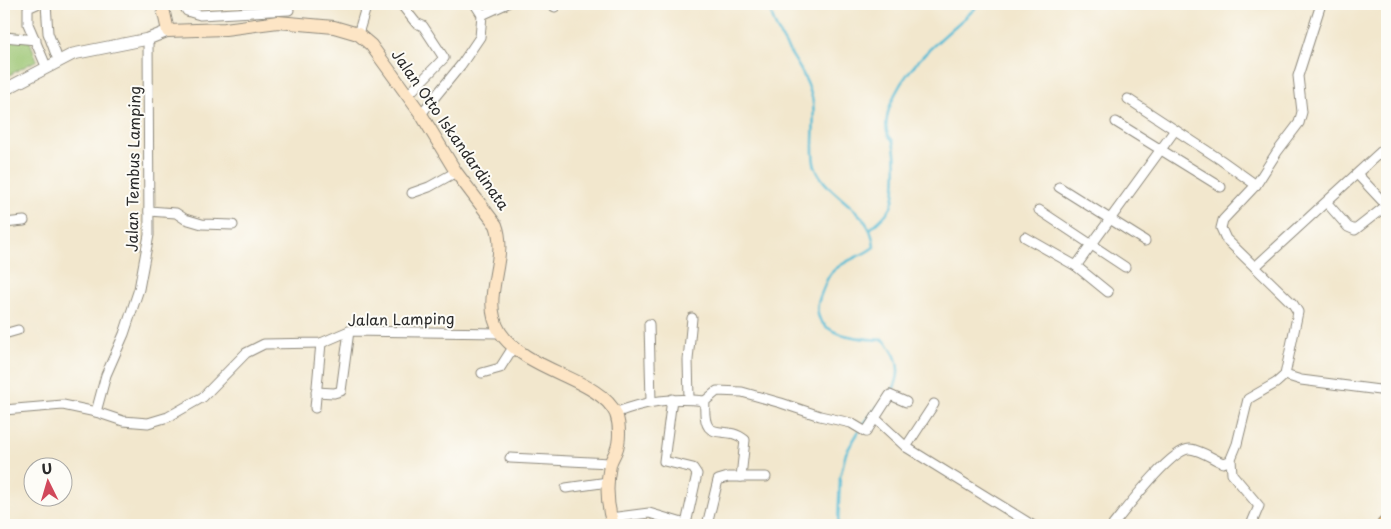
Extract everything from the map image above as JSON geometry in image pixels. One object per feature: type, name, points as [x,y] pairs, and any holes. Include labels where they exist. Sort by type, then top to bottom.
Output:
[{"type":"main road","points":[[162,4],[168,31],[225,29],[259,24],[289,12],[358,34]]},
{"type":"main road","name":"Jalan Otto Iskandardinata","points":[[358,34],[370,45],[421,114],[456,172],[492,218],[499,232],[499,252],[492,301],[494,320],[501,333],[534,362],[600,396],[616,413]]},
{"type":"main road","points":[[611,522],[608,482],[610,463],[618,441],[619,425],[616,413]]},
{"type":"main road","points":[[1384,525],[1387,522]]},
{"type":"street","points":[[37,4],[30,6],[27,12],[28,24],[46,66]]},
{"type":"street","points":[[46,4],[48,33],[58,60]]},
{"type":"street","points":[[183,4],[187,11],[200,15],[289,12]]},
{"type":"street","points":[[358,34],[367,4]]},
{"type":"street","points":[[401,4],[416,23],[423,26],[444,58],[407,96]]},
{"type":"street","points":[[421,114],[461,65],[480,37],[482,15],[475,4]]},
{"type":"street","points":[[482,15],[506,4]]},
{"type":"street","points":[[1251,525],[1259,506],[1232,474],[1231,459],[1241,431],[1248,399],[1276,383],[1285,375],[1298,312],[1293,304],[1226,239],[1221,228],[1223,220],[1256,185],[1301,119],[1298,76],[1321,4]]},
{"type":"street","points":[[4,90],[58,60],[82,51],[148,38],[168,31]]},
{"type":"street","points":[[4,37],[36,40]]},
{"type":"street","name":"Jalan Tembus Lamping","points":[[96,412],[106,375],[126,328],[139,289],[149,235],[148,38]]},
{"type":"street","points":[[1128,99],[1256,185]]},
{"type":"street","points":[[1116,122],[1221,187]]},
{"type":"street","points":[[1076,266],[1175,130]]},
{"type":"street","points":[[1255,267],[1358,175],[1387,146]]},
{"type":"street","points":[[412,193],[429,187],[456,172]]},
{"type":"street","points":[[1327,203],[1348,227],[1355,230],[1387,205],[1358,175]]},
{"type":"street","points":[[1060,187],[1109,220],[1145,241]]},
{"type":"street","points":[[1039,210],[1092,243],[1125,267]]},
{"type":"street","points":[[149,211],[176,213],[185,219],[202,224],[233,225]]},
{"type":"street","points":[[4,223],[24,221]]},
{"type":"street","points":[[1025,237],[1076,266],[1108,292]]},
{"type":"street","points":[[689,399],[688,360],[692,318]]},
{"type":"street","points":[[649,324],[650,401]]},
{"type":"street","points":[[4,334],[18,330]]},
{"type":"street","points":[[316,392],[334,393],[341,391],[349,332]]},
{"type":"street","name":"Jalan Lamping","points":[[4,410],[63,405],[96,412],[132,423],[158,421],[203,397],[246,353],[254,348],[274,342],[321,343],[349,332],[501,333]]},
{"type":"street","points":[[315,408],[321,343]]},
{"type":"street","points":[[482,373],[500,368],[514,346]]},
{"type":"street","points":[[1285,375],[1301,380],[1387,391]]},
{"type":"street","points":[[616,413],[650,401],[672,399],[705,400],[719,390],[742,392],[851,423],[863,431],[868,430],[890,395],[906,402]]},
{"type":"street","points":[[611,522],[645,513],[688,525],[697,474],[693,468],[664,461],[672,399]]},
{"type":"street","points":[[705,400],[705,420],[708,428],[745,440],[741,477]]},
{"type":"street","points":[[906,446],[934,404]]},
{"type":"street","points":[[876,419],[906,446],[1032,525]]},
{"type":"street","points":[[1113,525],[1164,466],[1184,450],[1196,450],[1223,463],[1231,459]]},
{"type":"street","points":[[510,458],[610,463]]},
{"type":"street","points":[[707,525],[718,480],[766,476]]},
{"type":"street","points":[[566,488],[608,482]]},
{"type":"green space","points":[[4,33],[27,34],[37,60],[4,78]]},
{"type":"waterway","points":[[768,4],[781,38],[801,70],[812,97],[814,115],[813,155],[816,169],[822,180],[858,214],[872,234],[874,247],[835,269],[826,281],[817,310],[820,320],[837,333],[884,340],[893,352],[898,365],[897,379],[891,393]]},
{"type":"waterway","points":[[870,229],[887,213],[893,201],[896,175],[895,156],[893,142],[887,133],[886,126],[889,109],[897,91],[906,76],[929,50],[980,4]]},
{"type":"waterway","points":[[862,426],[878,406]]},
{"type":"waterway","points":[[838,525],[840,477],[846,453],[859,431]]}]
